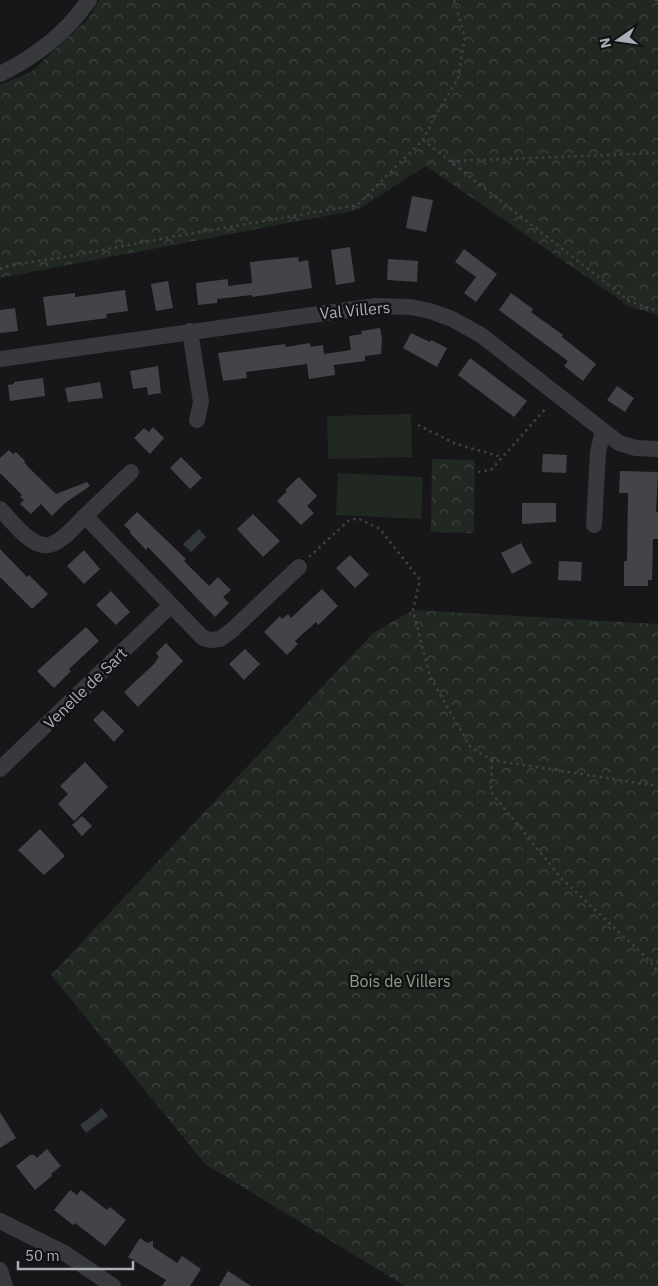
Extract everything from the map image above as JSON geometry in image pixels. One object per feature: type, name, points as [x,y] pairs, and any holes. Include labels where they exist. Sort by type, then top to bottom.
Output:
[{"type":"street","points":[[0,74],[20,64],[50,42],[77,17],[89,0]]},
{"type":"street","name":"Val Villers","points":[[0,359],[376,306],[411,307],[452,319],[481,335],[619,443],[636,448],[658,449]]},
{"type":"street","points":[[190,331],[201,402],[197,420]]},
{"type":"street","points":[[594,525],[598,452],[603,431]]},
{"type":"street","points":[[0,509],[31,541],[40,546],[51,545],[59,540],[131,472]]},
{"type":"street","points":[[85,516],[170,606],[203,638],[211,640],[220,639],[231,631],[299,567]]},
{"type":"street","name":"Venelle de Sart","points":[[0,769],[170,606]]},
{"type":"street","points":[[0,1221],[66,1254],[113,1286]]},
{"type":"street","points":[[0,1270],[4,1286]]},
{"type":"path","points":[[0,269],[12,265],[357,205],[423,140],[435,116],[458,79],[465,37],[454,0]]},
{"type":"path","points":[[423,140],[629,301],[658,311]]},
{"type":"path","points":[[450,161],[658,153]]},
{"type":"path","points":[[478,472],[490,470],[558,395]]},
{"type":"path","points":[[418,425],[456,444],[502,457]]},
{"type":"path","points":[[299,567],[348,521],[356,518],[380,529],[420,580],[413,610],[430,677],[471,748],[492,760],[658,786]]},
{"type":"path","points":[[492,760],[490,792],[562,879],[649,960],[658,972]]},
{"type":"path","points":[[649,960],[658,962]]},
{"type":"green space","points":[[99,0],[658,0],[658,315],[630,307],[426,166],[357,210],[0,278],[0,85],[31,72],[88,19]]},
{"type":"green space","points":[[411,414],[412,457],[328,459],[327,416]]},
{"type":"green space","points":[[432,459],[475,460],[474,533],[431,532]]},
{"type":"green space","points":[[338,473],[423,477],[421,519],[336,515]]},
{"type":"green space","name":"Bois de Villers","points":[[413,610],[658,624],[658,1286],[405,1286],[205,1164],[51,975],[373,633]]},
{"type":"shaded area","points":[[199,529],[206,537],[191,552],[183,544]]},
{"type":"shaded area","points":[[102,1108],[108,1116],[86,1133],[80,1125]]},
{"type":"building","points":[[412,196],[433,200],[426,232],[406,228]]},
{"type":"building","points":[[350,247],[355,282],[336,285],[331,250]]},
{"type":"building","points":[[464,249],[497,274],[476,302],[464,293],[476,277],[455,262]]},
{"type":"building","points":[[298,257],[299,262],[308,260],[312,288],[252,297],[252,295],[217,299],[217,303],[198,305],[196,283],[228,279],[228,286],[252,283],[250,262]]},
{"type":"building","points":[[388,259],[418,261],[417,282],[387,280]]},
{"type":"building","points":[[168,281],[173,308],[156,311],[151,284]]},
{"type":"building","points":[[125,290],[128,311],[106,314],[107,318],[47,326],[43,297],[75,293],[75,297]]},
{"type":"building","points":[[511,293],[533,309],[531,312],[563,335],[562,337],[596,364],[583,381],[564,366],[568,361],[499,310]]},
{"type":"building","points":[[15,308],[18,331],[0,333],[0,310]]},
{"type":"building","points":[[380,328],[382,339],[381,354],[365,356],[365,361],[334,365],[335,375],[309,379],[307,364],[246,372],[247,378],[223,381],[218,353],[285,344],[286,347],[310,343],[311,347],[323,345],[324,354],[351,350],[349,336],[362,334],[361,331]]},
{"type":"building","points":[[411,333],[447,348],[437,367],[403,348]]},
{"type":"building","points":[[470,358],[527,401],[514,417],[458,375]]},
{"type":"building","points":[[158,366],[161,393],[148,395],[147,387],[133,389],[130,371]]},
{"type":"building","points":[[43,378],[45,396],[10,401],[8,385],[14,384],[14,382]]},
{"type":"building","points":[[100,382],[103,398],[68,402],[65,388]]},
{"type":"building","points":[[617,386],[634,398],[625,412],[607,400]]},
{"type":"building","points":[[153,427],[164,438],[150,454],[134,438],[144,428],[149,432]]},
{"type":"building","points":[[9,450],[13,454],[16,452],[29,468],[56,494],[87,482],[90,486],[65,503],[52,516],[41,504],[31,514],[20,504],[24,500],[20,497],[22,495],[0,473],[0,458]]},
{"type":"building","points":[[543,454],[567,455],[566,473],[542,472]]},
{"type":"building","points":[[181,457],[202,478],[190,489],[170,468]]},
{"type":"building","points":[[620,471],[658,472],[656,512],[658,512],[658,539],[653,539],[652,580],[648,580],[648,586],[624,586],[624,561],[627,561],[628,493],[619,493]]},
{"type":"building","points":[[299,477],[317,496],[307,506],[314,513],[301,525],[277,501],[287,491],[285,490]]},
{"type":"building","points":[[522,503],[556,503],[556,522],[522,524]]},
{"type":"building","points":[[137,512],[186,559],[184,561],[209,586],[218,577],[231,590],[223,597],[229,603],[215,617],[148,547],[146,550],[124,525]]},
{"type":"building","points":[[253,514],[280,541],[263,557],[237,529]]},
{"type":"building","points":[[521,543],[532,563],[512,574],[501,553]]},
{"type":"building","points":[[0,549],[27,577],[29,575],[48,594],[32,609],[0,577]]},
{"type":"building","points":[[84,550],[100,569],[84,584],[67,566]]},
{"type":"building","points":[[350,555],[369,575],[355,588],[336,568]]},
{"type":"building","points":[[559,561],[582,562],[581,581],[558,580]]},
{"type":"building","points":[[322,589],[338,606],[318,625],[316,622],[295,641],[298,644],[287,655],[264,632],[280,616],[282,619],[288,614],[291,618]]},
{"type":"building","points":[[111,591],[130,612],[116,625],[96,605]]},
{"type":"building","points":[[86,627],[99,641],[69,669],[71,671],[54,688],[37,671]]},
{"type":"building","points":[[166,643],[183,661],[138,707],[124,692],[153,665],[159,657],[156,653]]},
{"type":"building","points":[[245,649],[260,664],[244,680],[229,664]]},
{"type":"building","points":[[103,710],[124,731],[114,742],[93,720]]},
{"type":"building","points":[[85,762],[108,787],[74,821],[58,804],[68,794],[60,786]]},
{"type":"building","points":[[82,816],[92,826],[82,836],[72,825]]},
{"type":"building","points":[[40,829],[65,856],[44,875],[18,850]]},
{"type":"building","points":[[0,1112],[16,1138],[0,1148]]},
{"type":"building","points":[[47,1149],[61,1166],[35,1190],[16,1166],[30,1155],[34,1155],[37,1158]]},
{"type":"building","points":[[70,1190],[77,1195],[81,1190],[107,1210],[110,1207],[126,1220],[105,1246],[54,1210]]},
{"type":"building","points":[[140,1238],[147,1243],[153,1241],[153,1247],[177,1263],[182,1256],[201,1269],[190,1286],[162,1286],[166,1280],[128,1257]]},
{"type":"building","points":[[228,1271],[251,1286],[219,1286]]}]
